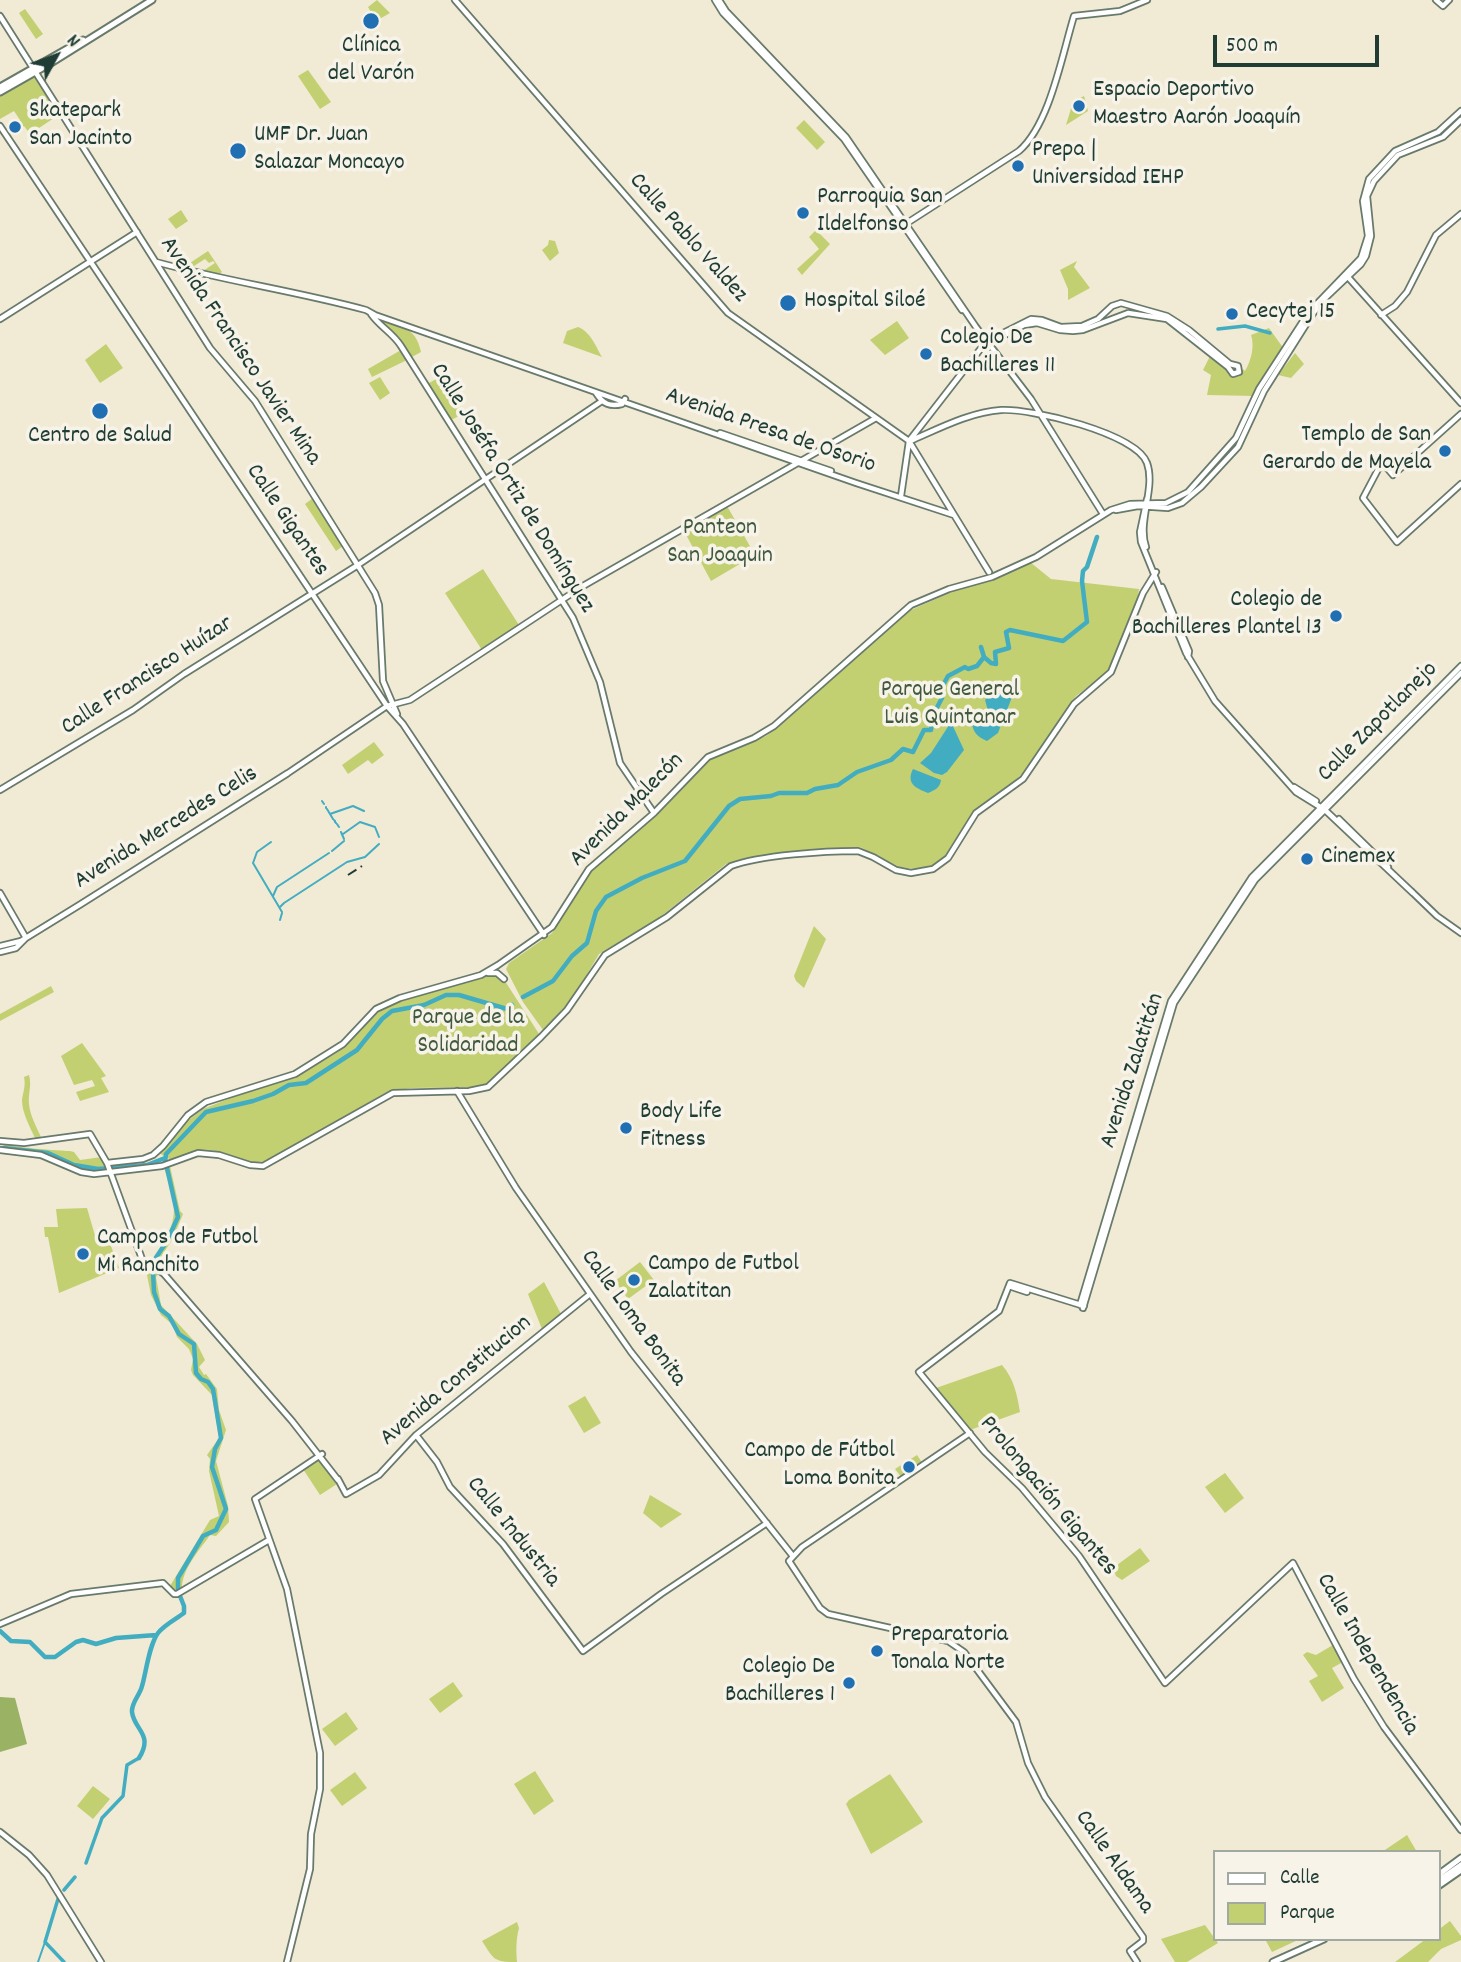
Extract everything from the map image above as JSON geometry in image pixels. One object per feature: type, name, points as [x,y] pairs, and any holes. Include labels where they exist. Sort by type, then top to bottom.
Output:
[{"type":"main road","points":[[0,89],[152,0]]},
{"type":"main road","points":[[1440,1874],[1461,1858]]},
{"type":"main road","points":[[1440,1882],[1461,1867]]},
{"type":"main road","points":[[1265,1962],[1311,1941]]},
{"type":"main road","points":[[1273,1962],[1320,1941]]},
{"type":"street","name":"Calle Pablo Valdez","points":[[455,0],[732,318],[909,441],[989,572]]},
{"type":"street","points":[[717,0],[723,13],[844,139],[906,225],[972,325],[1042,416],[1106,513]]},
{"type":"street","points":[[906,225],[1031,144],[1040,131],[1046,114],[1075,16],[1120,11],[1147,0]]},
{"type":"street","points":[[1436,0],[1443,6],[1449,0]]},
{"type":"street","name":"Avenida Francisco Javier Mina","points":[[0,16],[210,348],[259,407],[375,593],[379,605],[383,681],[389,705]]},
{"type":"street","name":"Avenida Malecón","points":[[1146,504],[1164,508],[1182,503],[1242,440],[1264,391],[1312,316],[1361,258],[1367,243],[1363,201],[1369,179],[1395,151],[1438,132],[1461,111]]},
{"type":"street","name":"Avenida Malecón","points":[[1347,275],[1361,264],[1370,247],[1367,196],[1377,176],[1398,155],[1443,137],[1461,120]]},
{"type":"street","name":"Calle Gigantes","points":[[0,127],[544,934]]},
{"type":"street","points":[[1383,316],[1407,292],[1436,235],[1461,214]]},
{"type":"street","points":[[0,319],[137,232]]},
{"type":"street","name":"Avenida Presa de Osorio","points":[[156,262],[296,292],[369,311],[954,515]]},
{"type":"street","points":[[1347,275],[1461,403]]},
{"type":"street","points":[[902,497],[909,441],[987,344],[1031,319],[1061,327],[1082,326],[1121,303],[1167,316],[1230,364],[1238,366],[1239,372],[1233,374],[1184,329],[1167,320],[1128,313],[1083,330],[1060,330],[1037,323],[1030,324],[987,344]]},
{"type":"street","name":"Calle Joséfa Ortiz de Domínguez","points":[[369,311],[379,324],[393,333],[573,618],[600,682],[620,763],[654,813]]},
{"type":"street","points":[[595,390],[601,400]]},
{"type":"street","name":"Avenida Presa de Osorio","points":[[601,400],[614,406],[624,400]]},
{"type":"street","name":"Calle Francisco Huízar","points":[[0,788],[133,710],[601,400]]},
{"type":"street","points":[[287,1962],[310,1870],[311,1834],[320,1789],[320,1753],[287,1589],[254,1499],[319,1453],[164,1274],[140,1254],[109,1167],[90,1134],[24,1143],[3,1142],[1,1145],[2,1150],[41,1155],[81,1172],[94,1174],[109,1167],[162,1166],[198,1153],[219,1155],[250,1165],[263,1166],[393,1093],[488,1087],[567,1010],[606,955],[667,917],[730,866],[753,860],[851,851],[867,853],[901,872],[922,873],[941,864],[955,850],[974,815],[1023,779],[1074,704],[1111,672],[1143,593],[1155,573],[1143,537],[1148,466],[1138,450],[1120,439],[1095,429],[1013,410],[990,411],[909,441]]},
{"type":"street","points":[[1461,414],[1393,475],[1382,462],[1363,498],[1397,542],[1461,484]]},
{"type":"street","name":"Avenida Mercedes Celis","points":[[0,952],[16,948],[26,938],[327,748],[389,705],[410,700],[561,600],[876,418]]},
{"type":"street","name":"Avenida Malecón","points":[[109,1167],[153,1155],[188,1115],[206,1102],[295,1074],[343,1044],[376,1009],[400,998],[487,973],[544,934],[558,918],[589,869],[654,813],[708,757],[754,738],[774,726],[906,609],[949,589],[992,577],[1036,557],[1106,513],[1146,504],[1166,503],[1181,497],[1212,471]]},
{"type":"street","points":[[1146,504],[1140,537],[1188,657],[1215,701],[1293,787],[1323,807],[1365,842],[1437,916],[1461,933]]},
{"type":"street","points":[[1146,517],[1152,510],[1164,508]]},
{"type":"street","name":"Calle Zapotlanejo","points":[[1323,807],[1461,666]]},
{"type":"street","points":[[369,676],[375,677],[383,670]]},
{"type":"street","name":"Calle Zapotlanejo","points":[[1323,807],[1461,673]]},
{"type":"street","points":[[374,685],[378,678],[383,681]]},
{"type":"street","name":"Avenida Zalatitán","points":[[919,1372],[999,1311],[1009,1284],[1082,1307],[1174,1003],[1255,880],[1323,807]]},
{"type":"street","points":[[0,893],[26,938]]},
{"type":"street","name":"Avenida Mercedes Celis","points":[[0,946],[26,938]]},
{"type":"street","points":[[487,973],[496,973],[504,979]]},
{"type":"street","name":"Calle Loma Bonita","points":[[457,1091],[516,1188],[590,1294],[641,1366],[793,1557],[789,1560],[820,1608],[828,1614],[948,1641],[958,1647],[1016,1722],[1035,1780]]},
{"type":"street","name":"Avenida Constitucion","points":[[319,1453],[346,1494],[377,1476],[416,1435],[590,1294]]},
{"type":"street","name":"Prolongación Gigantes","points":[[919,1372],[996,1464],[1022,1488],[1079,1556],[1165,1683],[1293,1563]]},
{"type":"street","points":[[793,1557],[971,1434]]},
{"type":"street","name":"Calle Industria","points":[[416,1435],[437,1462],[450,1487],[503,1545],[583,1651],[661,1594],[767,1523]]},
{"type":"street","points":[[0,1624],[78,1592],[163,1583],[178,1593],[269,1540]]},
{"type":"street","name":"Calle Independencia","points":[[1293,1563],[1354,1679],[1384,1727],[1461,1829]]},
{"type":"street","name":"Calle Aldama","points":[[1035,1780],[1143,1937],[1143,1941],[1130,1951],[1137,1962]]},
{"type":"street","points":[[0,1832],[29,1855],[47,1875],[101,1962]]},
{"type":"green space","points":[[377,0],[390,13],[376,21],[368,7]]},
{"type":"green space","points":[[25,9],[43,34],[36,39],[19,13]]},
{"type":"green space","points":[[308,70],[331,102],[320,109],[298,76]]},
{"type":"green space","points":[[35,75],[60,114],[30,134],[24,126],[11,134],[7,128],[20,120],[14,111],[0,119],[0,93]]},
{"type":"green space","name":"Espacio Deportivo Maestro Aarón Joaquín","points":[[1084,96],[1088,111],[1066,125],[1073,102]]},
{"type":"green space","points":[[804,120],[825,142],[817,150],[796,128]]},
{"type":"green space","points":[[181,210],[188,221],[176,229],[168,219]]},
{"type":"green space","points":[[816,230],[830,244],[802,275],[797,269],[819,249],[809,237]]},
{"type":"green space","points":[[549,240],[555,241],[559,253],[550,261],[542,250]]},
{"type":"green space","points":[[208,251],[222,272],[218,275],[203,271],[215,263],[209,263],[205,259],[194,266],[196,269],[184,267]]},
{"type":"green space","points":[[1077,261],[1074,267],[1090,288],[1068,300],[1068,289],[1060,270]]},
{"type":"green space","points":[[377,318],[411,332],[419,343],[421,352],[410,358],[393,331]]},
{"type":"green space","points":[[897,321],[909,338],[885,355],[870,340]]},
{"type":"green space","points":[[578,327],[590,336],[602,357],[563,343],[567,331]]},
{"type":"green space","points":[[1269,328],[1284,349],[1254,396],[1207,395],[1211,375],[1203,370],[1210,356],[1227,369],[1231,376],[1239,376],[1243,369],[1245,371],[1251,358],[1251,335]]},
{"type":"green space","points":[[106,344],[123,368],[100,383],[85,360]]},
{"type":"green space","points":[[401,350],[407,360],[372,377],[368,369]]},
{"type":"green space","points":[[1295,353],[1304,364],[1291,378],[1278,375]]},
{"type":"green space","points":[[442,376],[463,414],[449,421],[427,384]]},
{"type":"green space","points":[[380,377],[390,393],[380,400],[369,383]]},
{"type":"green space","points":[[313,498],[343,546],[336,551],[305,504]]},
{"type":"green space","name":"Panteon San Joaquin","points":[[727,506],[755,555],[711,581],[684,531]]},
{"type":"green space","name":"Parque General Luis Quintanar","points":[[1030,562],[1051,579],[1139,589],[1137,601],[1108,672],[1076,696],[1028,768],[1011,785],[972,813],[946,855],[934,865],[916,869],[899,867],[860,847],[746,858],[726,864],[659,918],[599,954],[573,998],[543,1030],[523,1002],[506,969],[509,963],[552,933],[591,871],[669,802],[710,759],[766,736],[902,614]]},
{"type":"green space","points":[[483,569],[519,625],[482,650],[445,593]]},
{"type":"green space","points":[[374,742],[384,755],[372,764],[368,760],[348,774],[342,765]]},
{"type":"green space","points":[[814,926],[826,939],[804,988],[794,976]]},
{"type":"green space","name":"Parque de la Solidaridad","points":[[487,973],[497,973],[503,978],[541,1037],[488,1087],[411,1088],[387,1092],[270,1160],[262,1162],[247,1161],[210,1150],[195,1151],[171,1160],[159,1153],[181,1126],[203,1109],[251,1090],[296,1077],[338,1052],[377,1013],[396,1000]]},
{"type":"green space","points":[[51,986],[54,992],[0,1021],[0,1014]]},
{"type":"green space","points":[[82,1043],[106,1076],[101,1078],[109,1092],[80,1101],[76,1092],[95,1086],[92,1080],[74,1085],[61,1056]]},
{"type":"green space","points":[[29,1075],[30,1108],[41,1137],[35,1138],[22,1105],[24,1077]]},
{"type":"green space","points":[[5,1144],[70,1151],[80,1160],[102,1157],[107,1168],[83,1169],[45,1154],[6,1149],[3,1147]]},
{"type":"green space","points":[[170,1166],[180,1211],[183,1214],[172,1240],[159,1260],[159,1273],[156,1277],[161,1305],[197,1344],[205,1360],[199,1367],[217,1389],[219,1410],[226,1430],[216,1461],[228,1506],[229,1522],[216,1536],[210,1535],[184,1575],[182,1590],[176,1593],[170,1586],[210,1520],[219,1516],[209,1471],[210,1459],[207,1455],[219,1438],[212,1395],[193,1375],[193,1359],[189,1349],[177,1337],[172,1324],[161,1315],[151,1295],[145,1265],[160,1249],[171,1228],[173,1200],[164,1168]]},
{"type":"green space","name":"Campos de Futbol Mi Ranchito","points":[[87,1208],[96,1239],[107,1235],[119,1268],[59,1293],[44,1227],[58,1227],[56,1209]]},
{"type":"green space","name":"Campo de Futbol Zalatitan","points":[[640,1262],[654,1280],[628,1299],[615,1281]]},
{"type":"green space","points":[[544,1282],[561,1314],[542,1329],[528,1294]]},
{"type":"green space","points":[[1002,1365],[1014,1387],[1020,1412],[970,1430],[936,1388]]},
{"type":"green space","points":[[585,1396],[601,1423],[584,1433],[568,1406]]},
{"type":"green space","name":"Campo de Fútbol Loma Bonita","points":[[917,1455],[923,1464],[902,1478],[895,1469]]},
{"type":"green space","points":[[320,1459],[337,1484],[320,1495],[303,1469]]},
{"type":"green space","points":[[1225,1473],[1244,1498],[1225,1513],[1205,1487]]},
{"type":"green space","points":[[650,1495],[682,1514],[661,1528],[643,1513]]},
{"type":"green space","points":[[1140,1548],[1150,1561],[1122,1580],[1116,1576],[1113,1568]]},
{"type":"green space","points":[[1333,1645],[1343,1662],[1332,1668],[1344,1688],[1322,1702],[1309,1681],[1318,1676],[1303,1655],[1307,1652],[1316,1655]]},
{"type":"green space","points":[[453,1682],[463,1696],[440,1713],[429,1699]]},
{"type":"green space","points":[[0,1697],[15,1698],[27,1744],[0,1752]]},
{"type":"green space","points":[[346,1712],[358,1729],[335,1746],[322,1729]]},
{"type":"green space","points":[[535,1771],[554,1801],[534,1815],[514,1784]]},
{"type":"green space","points":[[355,1772],[367,1788],[342,1806],[330,1790]]},
{"type":"green space","points":[[890,1774],[923,1822],[871,1854],[846,1804]]},
{"type":"green space","points":[[93,1786],[110,1799],[93,1819],[77,1806]]},
{"type":"green space","points":[[1407,1835],[1416,1850],[1385,1850]]},
{"type":"green space","points":[[1450,1921],[1461,1940],[1441,1949],[1428,1962],[1395,1962],[1423,1941],[1440,1941],[1440,1928]]},
{"type":"green space","points":[[517,1922],[517,1962],[495,1959],[482,1941]]},
{"type":"green space","points":[[1205,1925],[1212,1935],[1212,1941],[1218,1943],[1187,1962],[1175,1962],[1161,1939]]},
{"type":"green space","points":[[1266,1941],[1296,1941],[1272,1952]]},
{"type":"water","points":[[1004,685],[1012,688],[1014,692],[998,733],[987,741],[976,734],[972,723],[986,718],[988,711],[985,700]]},
{"type":"water","points":[[951,722],[964,750],[947,772],[942,775],[934,773],[920,763],[931,753]]},
{"type":"water","points":[[913,769],[941,780],[940,785],[928,793],[919,789],[911,781]]},
{"type":"waterway","points":[[1218,329],[1245,326],[1270,333]]},
{"type":"waterway","points":[[984,657],[996,664],[995,652],[1009,648],[1006,632],[1010,630],[1063,641],[1087,622],[1083,571],[1087,567],[1097,537]]},
{"type":"waterway","points":[[523,997],[553,981],[572,956],[587,943],[596,911],[606,897],[642,878],[685,861],[729,806],[740,799],[779,793],[807,793],[838,785],[857,772],[891,760],[903,749],[913,752],[924,730],[931,730],[933,715],[942,698],[942,687],[948,676],[965,667],[968,669],[977,666],[984,657],[981,647]]},
{"type":"waterway","points":[[330,814],[353,806],[364,811]]},
{"type":"waterway","points":[[327,809],[333,819]]},
{"type":"waterway","points":[[343,834],[360,822],[375,827],[379,837]]},
{"type":"waterway","points":[[341,832],[344,839]]},
{"type":"waterway","points":[[332,851],[344,841]]},
{"type":"waterway","points":[[271,842],[257,852],[253,863],[282,912]]},
{"type":"waterway","points":[[280,907],[347,862],[365,857],[379,844]]},
{"type":"waterway","points":[[273,896],[277,887],[329,853]]},
{"type":"waterway","points":[[280,920],[282,913]]},
{"type":"waterway","points":[[165,1163],[166,1154],[206,1112],[253,1101],[289,1085],[306,1083],[357,1050],[392,1011],[424,1005],[446,995],[459,995],[507,1009],[512,1005]]},
{"type":"waterway","points":[[4,1148],[48,1153],[74,1165],[98,1169],[147,1165],[165,1158]]},
{"type":"waterway","points":[[153,1262],[178,1217],[167,1168]]},
{"type":"waterway","points":[[139,1758],[145,1743],[133,1718],[132,1709],[141,1689],[152,1645],[161,1630],[184,1613],[178,1591],[178,1578],[203,1536],[216,1530],[226,1509],[212,1467],[215,1449],[221,1438],[213,1389],[196,1373],[194,1344],[179,1334],[169,1316],[160,1309],[154,1292],[153,1272]]},
{"type":"waterway","points":[[0,1631],[11,1641],[30,1642],[45,1657],[55,1657],[83,1640],[96,1644],[116,1638],[156,1635]]},
{"type":"waterway","points":[[86,1863],[102,1818],[123,1796],[127,1765],[139,1758]]},
{"type":"waterway","points":[[64,1890],[75,1877]]},
{"type":"waterway","points":[[58,1899],[45,1942],[64,1962]]},
{"type":"waterway","points":[[38,1962],[45,1942]]},
{"type":"railway","points":[[348,875],[362,866]]},
{"type":"place","name":"Clínica del Varón","points":[[371,21]]},
{"type":"place","name":"Espacio Deportivo Maestro Aarón Joaquín","points":[[1079,106]]},
{"type":"place","name":"Skatepark San Jacinto","points":[[15,127]]},
{"type":"place","name":"UMF Dr. Juan Salazar Moncayo","points":[[238,151]]},
{"type":"place","name":"Prepa | Universidad IEHP","points":[[1018,166]]},
{"type":"place","name":"Parroquia San Ildelfonso","points":[[803,213]]},
{"type":"place","name":"Hospital Siloé","points":[[788,303]]},
{"type":"place","name":"Cecytej 15","points":[[1232,314]]},
{"type":"place","name":"Colegio De Bachilleres 11","points":[[926,354]]},
{"type":"place","name":"Centro de Salud","points":[[100,411]]},
{"type":"place","name":"Templo de San Gerardo de Mayela","points":[[1445,451]]},
{"type":"place","name":"Colegio de Bachilleres Plantel 13","points":[[1336,616]]},
{"type":"place","name":"Cinemex","points":[[1307,859]]},
{"type":"place","name":"Body Life Fitness","points":[[626,1128]]},
{"type":"place","name":"Campos de Futbol Mi Ranchito","points":[[83,1254]]},
{"type":"place","name":"Campo de Futbol Zalatitan","points":[[634,1280]]},
{"type":"place","name":"Campo de Fútbol Loma Bonita","points":[[909,1467]]},
{"type":"place","name":"Preparatoria Tonala Norte","points":[[877,1651]]},
{"type":"place","name":"Colegio De Bachilleres 1","points":[[849,1683]]}]
